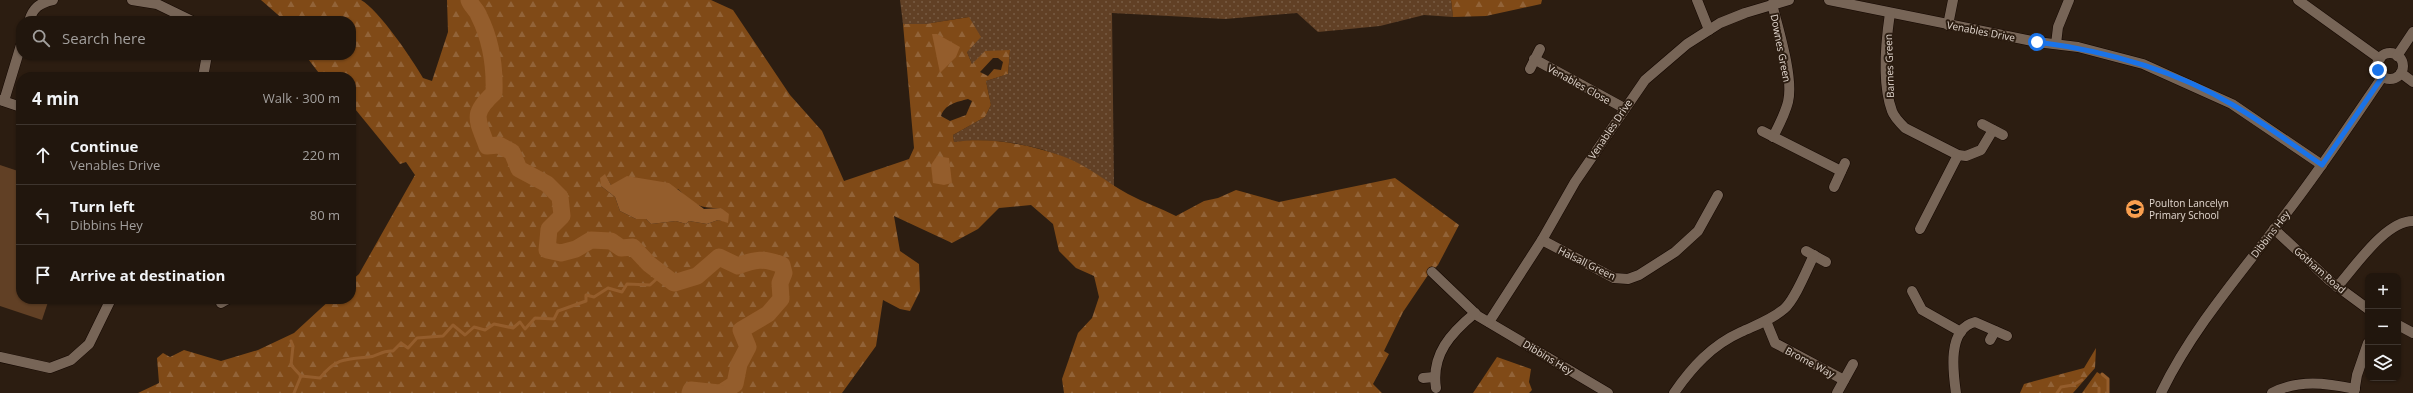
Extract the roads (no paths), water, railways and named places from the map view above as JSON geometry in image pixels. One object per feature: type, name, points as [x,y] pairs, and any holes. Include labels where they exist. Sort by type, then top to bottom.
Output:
[{"type":"street","points":[[30,16],[32,10],[42,3],[53,0]]},
{"type":"street","points":[[132,0],[157,4],[182,16]]},
{"type":"street","points":[[1697,0],[1709,30]]},
{"type":"street","name":"Venables Drive","points":[[1489,322],[1542,240],[1575,182],[1624,108],[1645,80],[1687,44],[1720,23],[1772,4],[1789,0]]},
{"type":"street","name":"Venables Drive","points":[[1830,0],[1948,25],[2109,54],[2179,79],[2232,104],[2322,165]]},
{"type":"street","points":[[1948,25],[1953,0]]},
{"type":"street","points":[[2056,44],[2058,27],[2069,0]]},
{"type":"street","points":[[2298,0],[2380,59]]},
{"type":"street","name":"Downes Green","points":[[1772,4],[1782,44],[1789,88],[1789,100],[1774,136]]},
{"type":"street","name":"Barnes Green","points":[[1890,13],[1887,36],[1887,66],[1888,93],[1892,112],[1905,128],[1958,155]]},
{"type":"street","points":[[2397,56],[2413,32]]},
{"type":"street","name":"Venables Close","points":[[1540,49],[1532,64],[1624,108]]},
{"type":"street","points":[[2390,53],[2397,56],[2402,63],[2401,73],[2394,78],[2383,76],[2378,70],[2380,59],[2390,53]]},
{"type":"street","points":[[16,60],[2,101],[16,105]]},
{"type":"street","points":[[204,72],[205,60]]},
{"type":"street","points":[[2401,73],[2413,82]]},
{"type":"street","name":"Dibbins Hey","points":[[2161,393],[2178,360],[2203,322],[2322,165],[2383,76]]},
{"type":"street","points":[[1982,124],[2003,136]]},
{"type":"street","points":[[1920,229],[1958,155],[1966,156],[1981,150],[1993,130]]},
{"type":"street","points":[[1762,131],[1843,167],[1834,187]]},
{"type":"street","name":"Halsall Green","points":[[1542,240],[1614,278],[1628,279],[1675,252],[1698,231],[1718,195]]},
{"type":"street","points":[[2337,287],[2391,228],[2406,221],[2413,221]]},
{"type":"street","name":"Gotham Road","points":[[2274,229],[2337,287],[2365,306]]},
{"type":"street","points":[[1674,393],[1700,359],[1720,344],[1740,332],[1766,321],[1786,308],[1810,253],[1826,262]]},
{"type":"street","name":"Dibbins Hey","points":[[1432,272],[1475,313],[1608,393]]},
{"type":"street","points":[[1912,291],[1922,310],[1961,332]]},
{"type":"street","points":[[0,357],[50,368],[71,360],[89,344],[109,304]]},
{"type":"street","points":[[1436,388],[1434,377],[1436,362],[1442,346],[1459,327],[1475,313]]},
{"type":"street","name":"Brome Way","points":[[1766,321],[1775,343],[1844,380]]},
{"type":"street","points":[[1956,393],[1953,373],[1954,355],[1961,332],[1970,323],[1975,322],[2007,336]]},
{"type":"street","points":[[2401,327],[2413,333]]},
{"type":"street","points":[[1990,340],[1996,331]]},
{"type":"street","points":[[2272,393],[2294,384],[2332,384],[2354,391],[2357,375],[2367,345]]},
{"type":"street","name":"Brome Way","points":[[1837,393],[1853,364]]},
{"type":"street","points":[[1423,378],[1434,377]]},
{"type":"waterway","points":[[469,0],[478,14],[487,34],[493,63],[494,93],[482,106],[478,117],[487,146],[499,145],[512,152],[519,169],[547,184],[560,197],[562,216],[549,229],[547,250],[561,253],[576,249],[591,240],[611,241],[621,248],[633,247],[649,264],[674,283],[697,276],[719,257],[738,266],[760,260],[770,261],[782,265],[784,273],[780,283],[781,299],[768,314],[741,330],[748,347],[739,364],[735,384],[721,393]]},
{"type":"waterway","points":[[294,393],[301,376],[320,378],[336,363],[348,359],[372,356],[386,351],[393,351],[401,343],[408,348],[417,338],[443,336],[453,325],[465,335],[474,327],[485,330],[494,324],[513,328],[520,322],[525,329],[535,318],[554,319],[558,311],[586,301],[586,295],[594,297],[608,288],[622,292],[627,284],[650,285],[662,274]]},
{"type":"waterway","points":[[291,341],[293,346],[291,365],[301,376]]},
{"type":"waterway","points":[[2102,374],[2108,379],[2108,393]]},
{"type":"waterway","points":[[2057,393],[2061,387],[2073,385],[2082,380]]},
{"type":"waterway","points":[[2099,388],[2099,393]]},
{"type":"waterway","points":[[690,393],[691,390],[719,393]]},
{"type":"place","name":"Poulton Lancelyn Primary School","points":[[2135,209]]}]
